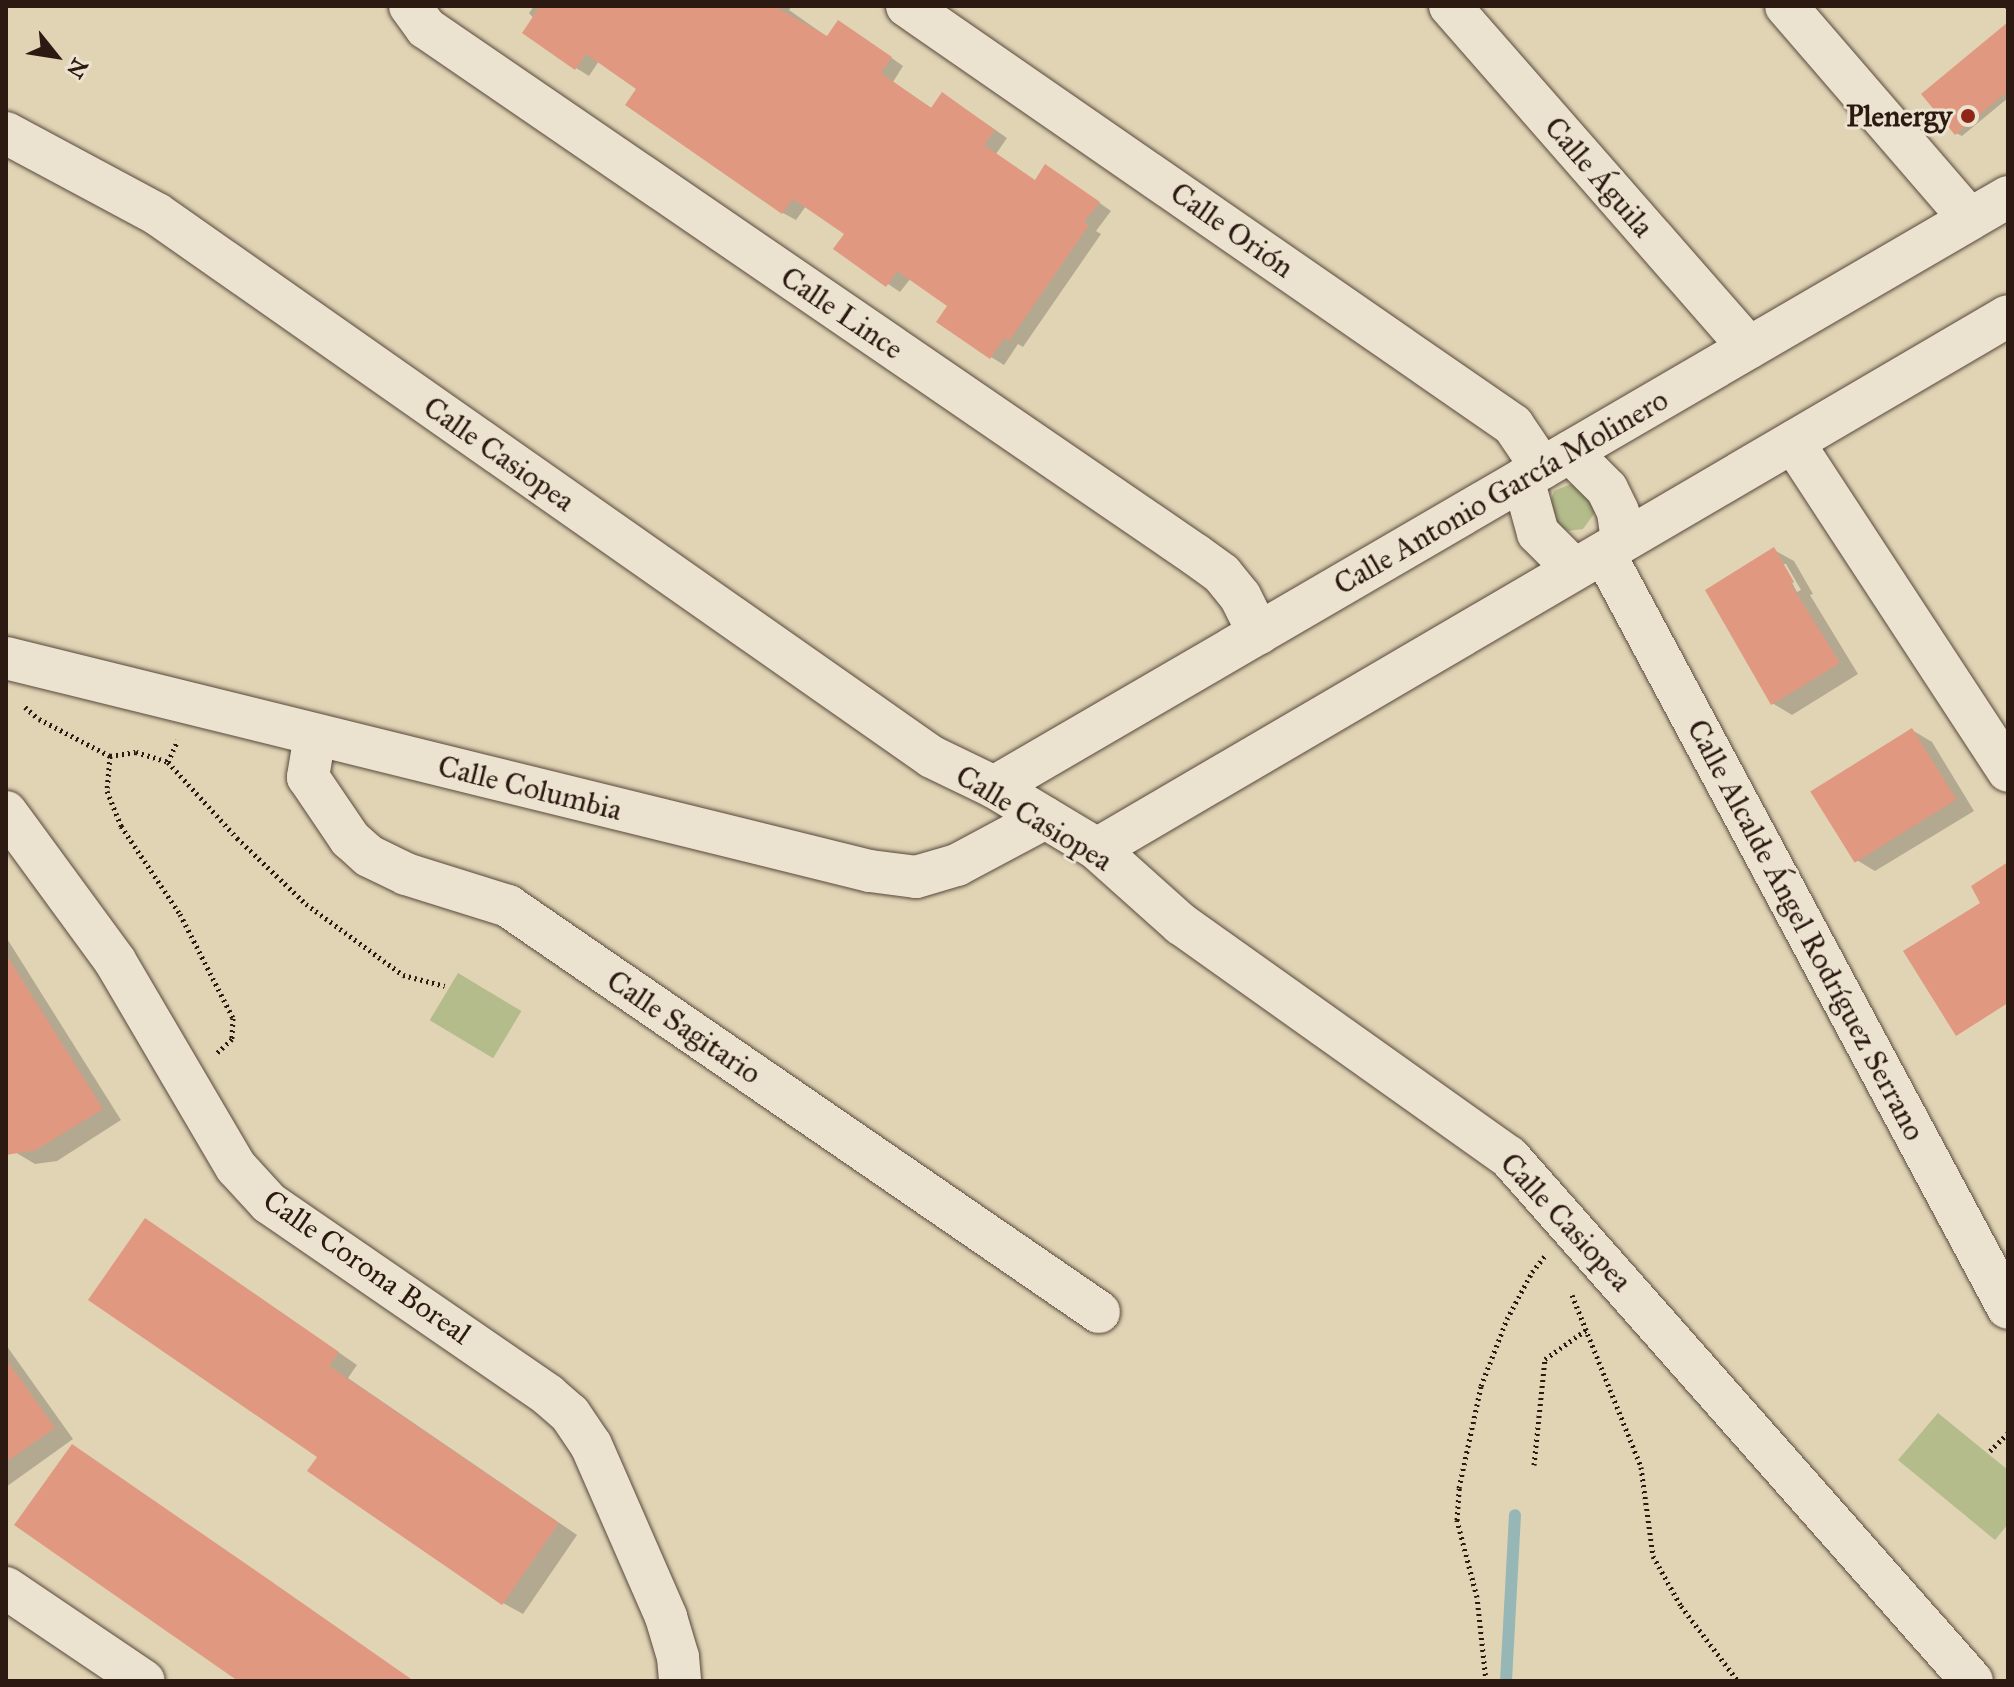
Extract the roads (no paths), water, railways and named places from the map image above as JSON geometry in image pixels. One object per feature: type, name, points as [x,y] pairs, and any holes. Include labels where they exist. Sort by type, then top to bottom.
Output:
[{"type":"street","name":"Calle Lince","points":[[410,6],[426,28],[1205,561],[1222,574],[1240,596],[1259,634]]},
{"type":"street","name":"Calle Orión","points":[[907,6],[1513,425],[1545,467]]},
{"type":"street","name":"Calle Águila","points":[[1450,6],[1749,348]]},
{"type":"street","points":[[1786,6],[1970,219]]},
{"type":"street","name":"Calle Casiopea","points":[[6,133],[157,214],[932,757],[994,787],[1097,849],[1181,924],[1509,1157],[1972,1681]]},
{"type":"street","name":"Calle Antonio García Molinero","points":[[994,787],[2008,197]]},
{"type":"street","points":[[1097,849],[2008,316]]},
{"type":"street","points":[[1793,442],[2008,771]]},
{"type":"street","points":[[1545,467],[1607,489],[1618,512],[1600,554],[1538,533],[1545,467]]},
{"type":"street","name":"Calle Alcalde Ángel Rodríguez Serrano","points":[[1600,554],[2008,1308]]},
{"type":"street","name":"Calle Columbia","points":[[6,658],[870,871],[916,877],[957,865],[1045,818]]},
{"type":"street","name":"Calle Sagitario","points":[[315,735],[308,777],[350,839],[369,856],[406,874],[508,906],[1099,1312]]},
{"type":"street","name":"Calle Corona Boreal","points":[[6,812],[115,961],[236,1167],[269,1203],[548,1395],[570,1414],[591,1445],[666,1617],[678,1657],[680,1681]]},
{"type":"street","points":[[6,1588],[144,1681]]},
{"type":"waterway","points":[[1506,1681],[1515,1515]]},
{"type":"place","name":"Plenergy","points":[[1968,116]]}]
